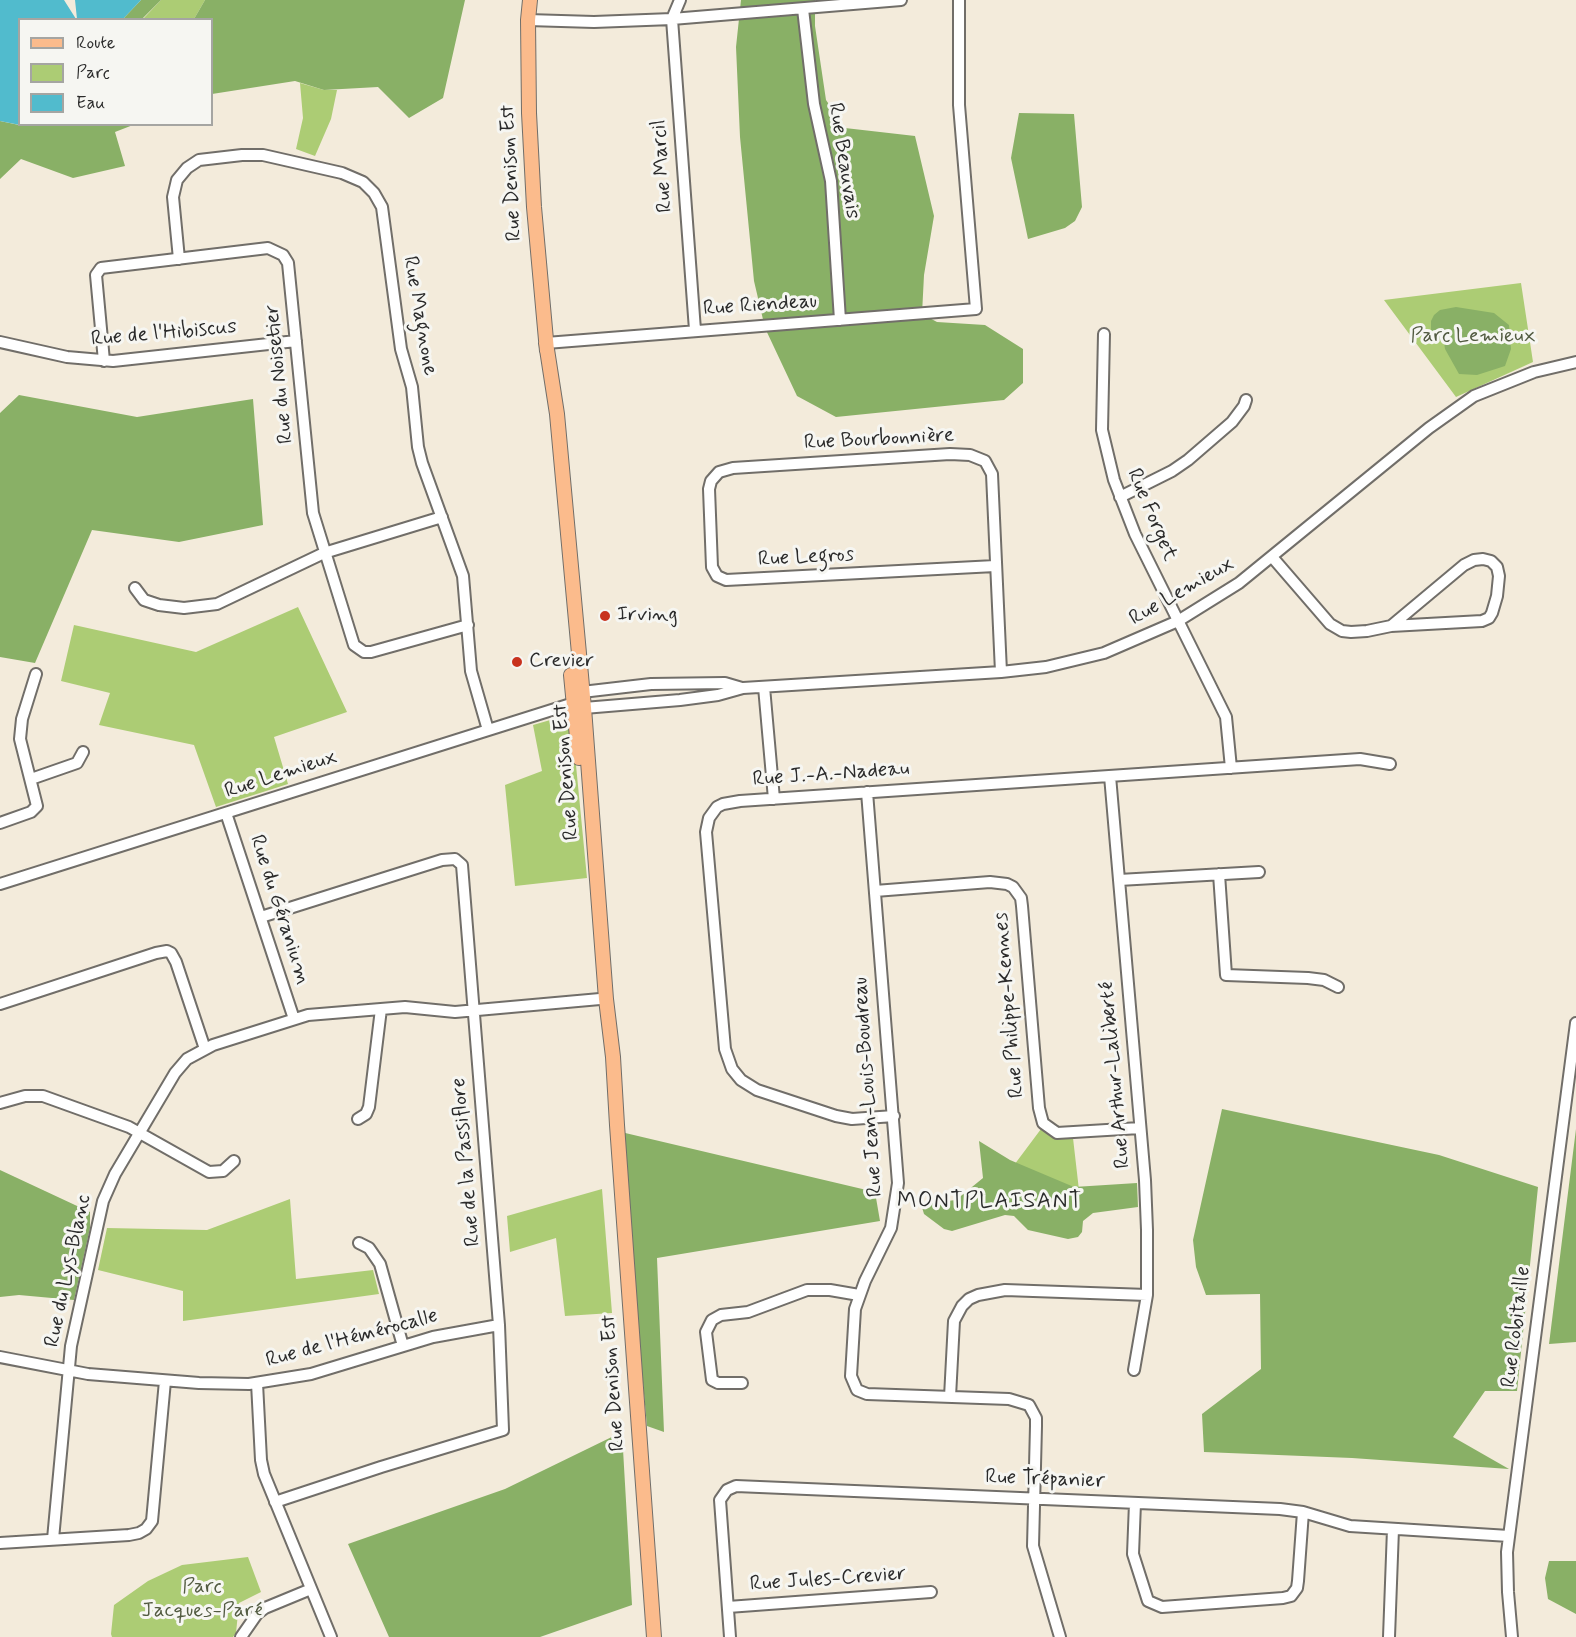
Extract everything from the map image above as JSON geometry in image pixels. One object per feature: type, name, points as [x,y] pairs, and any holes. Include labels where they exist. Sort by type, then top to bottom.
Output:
[{"type":"main road","name":"Rue Denison Est","points":[[529,2],[529,113],[550,424],[580,701],[606,999],[614,1057],[654,1637]]},
{"type":"main road","name":"Rue Denison Est","points":[[580,701],[600,999],[617,1125]]},
{"type":"street","name":"Rue Marcil","points":[[680,0],[672,19],[695,330]]},
{"type":"street","points":[[528,20],[594,22],[672,19],[902,0]]},
{"type":"street","name":"Rue Riendeau","points":[[546,343],[976,309],[959,115],[959,0]]},
{"type":"street","name":"Rue Beauvais","points":[[803,9],[814,104],[831,181],[840,320]]},
{"type":"street","name":"Rue Magnone","points":[[179,259],[173,197],[177,180],[187,168],[199,160],[242,154],[263,155],[342,173],[363,182],[374,193],[382,207],[401,350],[412,387],[418,447],[463,576],[471,671],[488,730]]},
{"type":"street","name":"Rue du Noisetier","points":[[104,361],[96,275],[101,268],[268,248],[283,255],[288,263],[313,513],[352,640],[359,650],[371,652],[468,625]]},
{"type":"street","name":"Rue Forget","points":[[1104,334],[1102,430],[1120,497],[1135,534],[1226,717],[1231,768]]},
{"type":"street","name":"Rue de l'Hibiscus","points":[[0,342],[67,357],[104,361],[296,341]]},
{"type":"street","name":"Rue Lemieux","points":[[580,701],[718,695],[743,688],[1001,672],[1046,667],[1104,653],[1178,621],[1239,583],[1273,558],[1429,428],[1474,396],[1534,372],[1576,362]]},
{"type":"street","points":[[1120,497],[1172,471],[1188,460],[1233,422],[1246,400]]},
{"type":"street","name":"Rue Bourbonnière","points":[[711,482],[719,472],[733,468],[950,454],[979,458],[985,462],[992,474],[1001,672]]},
{"type":"street","name":"Rue Legros","points":[[711,482],[709,489],[712,567],[717,576],[726,580],[735,582],[995,566]]},
{"type":"street","points":[[135,588],[144,600],[159,605],[184,608],[205,606],[229,599],[324,552],[442,517]]},
{"type":"street","points":[[1273,558],[1330,624],[1342,631],[1367,631],[1391,626],[1473,623],[1489,618],[1497,596],[1499,576],[1497,567],[1491,561],[1483,559],[1464,565],[1391,626]]},
{"type":"street","points":[[0,822],[35,810],[38,802],[21,748],[20,730],[28,695],[36,674]]},
{"type":"street","name":"Rue Lemieux","points":[[0,884],[580,701],[651,684],[725,683],[743,688]]},
{"type":"street","points":[[764,687],[774,799]]},
{"type":"street","points":[[31,779],[77,763],[82,752]]},
{"type":"street","name":"Rue J.-A.-Nadeau","points":[[894,1116],[852,1119],[836,1116],[757,1090],[741,1080],[729,1063],[723,1026],[707,824],[712,812],[723,804],[867,792],[1366,759],[1390,764]]},
{"type":"street","name":"Rue Arthur-Laliberté","points":[[1110,776],[1147,1230],[1147,1295],[1134,1370]]},
{"type":"street","name":"Rue Jean-Louis-Boudreau","points":[[867,792],[898,1173],[894,1217],[888,1238],[859,1295],[854,1317],[851,1376],[857,1390],[867,1394],[1009,1399],[1029,1405],[1036,1418],[1032,1534],[1034,1552],[1060,1637]]},
{"type":"street","name":"Rue du Géranium","points":[[226,813],[294,1019]]},
{"type":"street","name":"Rue de la Passiflore","points":[[261,917],[442,860],[455,859],[462,866],[499,1325],[503,1430],[275,1502]]},
{"type":"street","points":[[1119,880],[1259,872]]},
{"type":"street","points":[[1219,874],[1226,975],[1308,978],[1324,980],[1338,987]]},
{"type":"street","name":"Rue Philippe-Kennes","points":[[875,891],[990,882],[1013,887],[1021,898],[1039,1108],[1043,1123],[1057,1133],[1140,1128]]},
{"type":"street","points":[[0,1004],[156,952],[167,951],[171,953],[176,962],[205,1049]]},
{"type":"street","name":"Rue du Lys-Blanc","points":[[53,1539],[71,1346],[103,1201],[109,1184],[139,1133],[175,1073],[187,1059],[205,1049],[308,1015],[405,1007],[455,1012],[600,999]]},
{"type":"street","points":[[357,1119],[366,1114],[369,1107],[381,1008]]},
{"type":"street","name":"Rue Robitaille","points":[[1512,1637],[1507,1552],[1576,1023]]},
{"type":"street","points":[[0,1103],[24,1096],[43,1096],[115,1121],[210,1172],[223,1171],[234,1161]]},
{"type":"street","points":[[359,1243],[369,1248],[380,1264],[403,1346]]},
{"type":"street","points":[[742,1383],[718,1383],[712,1380],[706,1332],[712,1320],[722,1315],[748,1312],[807,1290],[830,1290],[859,1295]]},
{"type":"street","points":[[950,1397],[954,1321],[962,1306],[978,1294],[1005,1290],[1147,1295]]},
{"type":"street","name":"Rue de l'Hémérocalle","points":[[0,1357],[70,1372],[199,1383],[257,1383],[310,1374],[458,1331],[499,1325]]},
{"type":"street","points":[[0,1543],[139,1533],[146,1528],[152,1521],[165,1380]]},
{"type":"street","points":[[257,1383],[262,1467],[331,1637]]},
{"type":"street","name":"Rue Trépanier","points":[[730,1637],[720,1500],[732,1488],[741,1486],[1281,1509],[1303,1512],[1350,1526],[1509,1536]]},
{"type":"street","points":[[1135,1503],[1133,1554],[1149,1601],[1162,1607],[1291,1596],[1298,1581],[1303,1512]]},
{"type":"street","points":[[1389,1637],[1393,1529]]},
{"type":"street","points":[[241,1637],[257,1614],[265,1608],[311,1589]]},
{"type":"street","name":"Rue Jules-Crevier","points":[[728,1607],[931,1592]]},
{"type":"green space","points":[[141,0],[161,0],[143,18],[124,18]]},
{"type":"green space","points":[[161,0],[205,0],[195,18],[144,18]]},
{"type":"green space","points":[[205,0],[465,0],[443,98],[409,118],[378,87],[324,90],[295,81],[213,94],[213,18],[195,18]]},
{"type":"green space","points":[[741,0],[815,0],[815,26],[826,100],[845,128],[915,136],[934,216],[924,275],[922,314],[937,322],[985,325],[1023,349],[1023,383],[1004,400],[836,417],[797,396],[765,328],[754,281],[740,137],[736,47]]},
{"type":"green space","points":[[300,83],[324,90],[337,90],[331,119],[315,156],[296,149],[303,118]]},
{"type":"green space","points":[[1019,113],[1074,114],[1082,207],[1075,221],[1065,228],[1028,239],[1011,158]]},
{"type":"green space","points":[[0,121],[18,126],[130,126],[115,132],[125,166],[73,178],[21,159],[0,179]]},
{"type":"green space","name":"Parc Lemieux","points":[[1521,283],[1533,362],[1456,397],[1384,300]]},
{"type":"green space","points":[[1456,307],[1494,313],[1509,325],[1511,349],[1505,366],[1477,375],[1459,374],[1445,349],[1444,342],[1433,336],[1431,332],[1431,321],[1434,315],[1440,310]]},
{"type":"green space","points":[[19,395],[137,417],[253,399],[263,525],[179,542],[92,530],[35,663],[0,657],[0,413]]},
{"type":"green space","points":[[298,607],[347,712],[274,737],[288,784],[216,807],[194,745],[99,725],[110,693],[61,681],[74,625],[196,652]]},
{"type":"green space","points":[[571,714],[587,878],[515,886],[505,785],[542,771],[533,725]]},
{"type":"green space","points":[[613,1057],[621,1132],[875,1192],[880,1221],[657,1258],[664,1432],[647,1426]]},
{"type":"green space","points":[[1222,1109],[1439,1155],[1538,1187],[1517,1391],[1485,1391],[1453,1437],[1509,1469],[1352,1458],[1204,1452],[1202,1414],[1261,1369],[1260,1294],[1206,1295],[1196,1267],[1193,1240]]},
{"type":"green space","points":[[1041,1129],[1052,1136],[1073,1138],[1080,1199],[982,1208]]},
{"type":"green space","points":[[1576,1129],[1576,1342],[1549,1344]]},
{"type":"green space","points":[[979,1141],[1010,1160],[1074,1187],[1137,1183],[1138,1207],[1093,1213],[1083,1221],[1082,1232],[1078,1237],[1068,1239],[1028,1230],[1014,1216],[1005,1215],[952,1231],[944,1229],[924,1214],[921,1204],[956,1200],[983,1178]]},
{"type":"green space","points":[[0,1170],[90,1212],[90,1228],[74,1300],[19,1295],[0,1297]]},
{"type":"green space","points":[[602,1189],[612,1313],[565,1316],[556,1238],[510,1252],[507,1216]]},
{"type":"green space","points":[[290,1199],[296,1279],[373,1270],[379,1294],[183,1321],[183,1291],[98,1270],[107,1228],[207,1230]]},
{"type":"green space","points":[[622,1432],[632,1605],[540,1637],[389,1637],[348,1544],[505,1489]]},
{"type":"green space","name":"Parc Jacques-Paré","points":[[248,1557],[261,1592],[239,1603],[236,1633],[233,1637],[112,1637],[114,1605],[148,1581],[182,1565]]},
{"type":"green space","points":[[1549,1561],[1576,1561],[1576,1614],[1548,1599],[1545,1578]]},
{"type":"water","points":[[0,0],[64,0],[75,18],[18,18],[18,125],[0,121]]},
{"type":"water","points":[[75,0],[141,0],[124,18],[77,18]]},
{"type":"place","name":"Irving","points":[[605,616]]},
{"type":"place","name":"Crevier","points":[[517,662]]},
{"type":"district","name":"MONTPLAISANT","points":[[990,1202]]}]
